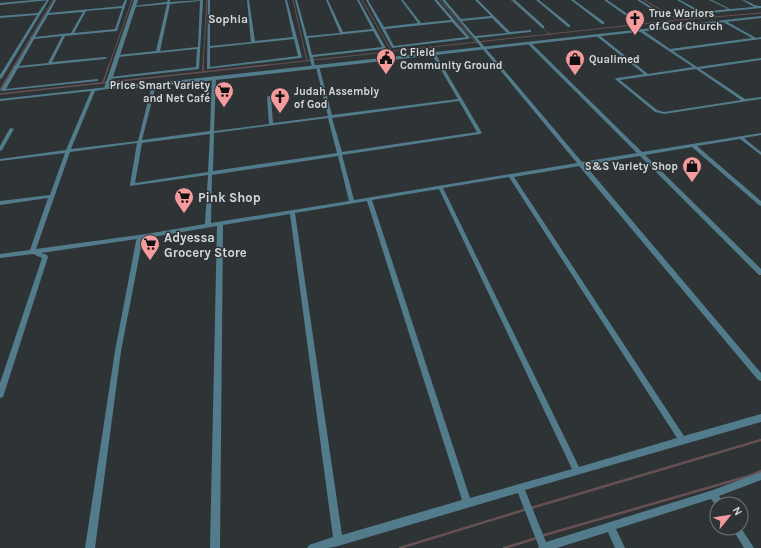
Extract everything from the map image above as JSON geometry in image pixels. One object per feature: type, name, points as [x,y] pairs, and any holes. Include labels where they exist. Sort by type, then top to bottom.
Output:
[{"type":"street","points":[[0,4],[48,0]]},
{"type":"street","points":[[0,78],[48,0]]},
{"type":"street","points":[[55,0],[3,90],[97,80]]},
{"type":"street","points":[[32,38],[116,30],[126,0]]},
{"type":"street","points":[[107,88],[136,0]]},
{"type":"street","points":[[110,78],[198,68],[202,0],[134,6]]},
{"type":"street","points":[[210,0],[208,68],[300,57],[286,0]]},
{"type":"street","points":[[248,0],[253,42]]},
{"type":"street","points":[[296,0],[352,202]]},
{"type":"street","points":[[327,0],[342,34]]},
{"type":"street","points":[[311,56],[384,48],[358,0]]},
{"type":"street","points":[[367,0],[394,47],[468,38],[435,0]]},
{"type":"street","points":[[402,0],[420,24]]},
{"type":"street","points":[[443,0],[761,378]]},
{"type":"street","points":[[476,0],[509,33]]},
{"type":"street","points":[[513,0],[543,27]]},
{"type":"street","points":[[537,0],[569,26]]},
{"type":"street","points":[[572,0],[603,23]]},
{"type":"street","points":[[605,0],[633,19]]},
{"type":"street","points":[[638,0],[663,15]]},
{"type":"street","points":[[678,0],[701,13],[759,7]]},
{"type":"street","points":[[710,0],[730,10]]},
{"type":"street","points":[[743,0],[759,7]]},
{"type":"street","points":[[158,51],[169,2]]},
{"type":"street","points":[[47,14],[124,7]]},
{"type":"street","points":[[72,34],[85,10]]},
{"type":"street","points":[[0,17],[39,14]]},
{"type":"street","points":[[460,20],[494,17]]},
{"type":"street","points":[[0,100],[107,88],[154,85],[761,17]]},
{"type":"street","points":[[382,28],[453,21]]},
{"type":"street","points":[[724,21],[761,41]]},
{"type":"street","points":[[306,37],[375,30]]},
{"type":"street","points":[[640,30],[745,100]]},
{"type":"street","points":[[474,37],[530,31]]},
{"type":"street","points":[[50,63],[64,35]]},
{"type":"street","points":[[597,35],[648,75]]},
{"type":"street","points":[[209,47],[295,38]]},
{"type":"street","points":[[669,50],[761,38]]},
{"type":"street","points":[[529,43],[761,273]]},
{"type":"street","points":[[118,56],[199,48]]},
{"type":"street","points":[[154,85],[140,141],[132,185],[480,133],[434,54]]},
{"type":"street","points":[[15,67],[105,58]]},
{"type":"street","points":[[761,59],[617,79],[656,111],[668,113],[761,98]]},
{"type":"street","points":[[0,68],[6,67]]},
{"type":"street","points":[[208,225],[214,78]]},
{"type":"street","points":[[32,251],[68,151],[93,90]]},
{"type":"street","points":[[268,97],[271,124]]},
{"type":"street","points":[[0,160],[460,100]]},
{"type":"street","points":[[0,150],[12,128]]},
{"type":"street","points":[[0,256],[146,236],[761,134]]},
{"type":"street","points":[[740,137],[761,154]]},
{"type":"street","points":[[693,145],[761,204]]},
{"type":"street","points":[[510,176],[683,441]]},
{"type":"street","points":[[440,187],[577,471]]},
{"type":"street","points":[[0,203],[52,196]]},
{"type":"street","points":[[369,199],[467,503]]},
{"type":"street","points":[[292,212],[338,541]]},
{"type":"street","points":[[215,548],[220,223]]},
{"type":"street","points":[[90,548],[118,351],[139,241],[146,236]]},
{"type":"street","points":[[0,394],[45,257],[32,251]]},
{"type":"street","points":[[312,548],[761,418]]},
{"type":"street","points":[[520,488],[544,548],[713,494],[761,476]]},
{"type":"street","points":[[610,527],[620,548]]},
{"type":"street","points":[[741,536],[749,548]]},
{"type":"waterway","points":[[14,66],[53,0]]},
{"type":"waterway","points":[[109,66],[132,0]]},
{"type":"waterway","points":[[203,66],[207,0]]},
{"type":"waterway","points":[[293,0],[307,61]]},
{"type":"waterway","points":[[362,0],[392,51]]},
{"type":"waterway","points":[[440,0],[475,42]]},
{"type":"waterway","points":[[511,0],[534,20]]},
{"type":"waterway","points":[[644,0],[676,19]]},
{"type":"waterway","points":[[549,34],[678,20],[761,13]]},
{"type":"waterway","points":[[542,27],[549,34]]},
{"type":"waterway","points":[[475,42],[549,34]]},
{"type":"waterway","points":[[392,51],[475,42]]},
{"type":"waterway","points":[[307,61],[392,51]]},
{"type":"waterway","points":[[259,66],[307,61]]},
{"type":"waterway","points":[[0,90],[15,65]]},
{"type":"waterway","points":[[103,83],[109,65]]},
{"type":"waterway","points":[[103,83],[268,65]]},
{"type":"waterway","points":[[203,66],[203,72]]},
{"type":"waterway","points":[[0,94],[103,83]]},
{"type":"waterway","points":[[531,508],[761,440]]},
{"type":"waterway","points":[[541,536],[749,476],[761,471]]},
{"type":"waterway","points":[[400,548],[527,509]]},
{"type":"waterway","points":[[504,548],[537,538]]},
{"type":"place","name":"True Wariors of God Church","points":[[635,36]]},
{"type":"place","name":"C Field Community Ground","points":[[386,75]]},
{"type":"place","name":"Qualimed","points":[[575,76]]},
{"type":"place","name":"Price Smart Variety and Net Café","points":[[224,108]]},
{"type":"place","name":"Judah Assembly of God","points":[[280,114]]},
{"type":"place","name":"S&S Variety Shop","points":[[692,183]]},
{"type":"place","name":"Pink Shop","points":[[184,214]]},
{"type":"place","name":"Adyessa Grocery Store","points":[[150,261]]},
{"type":"district","name":"Sophia","points":[[228,19]]}]
